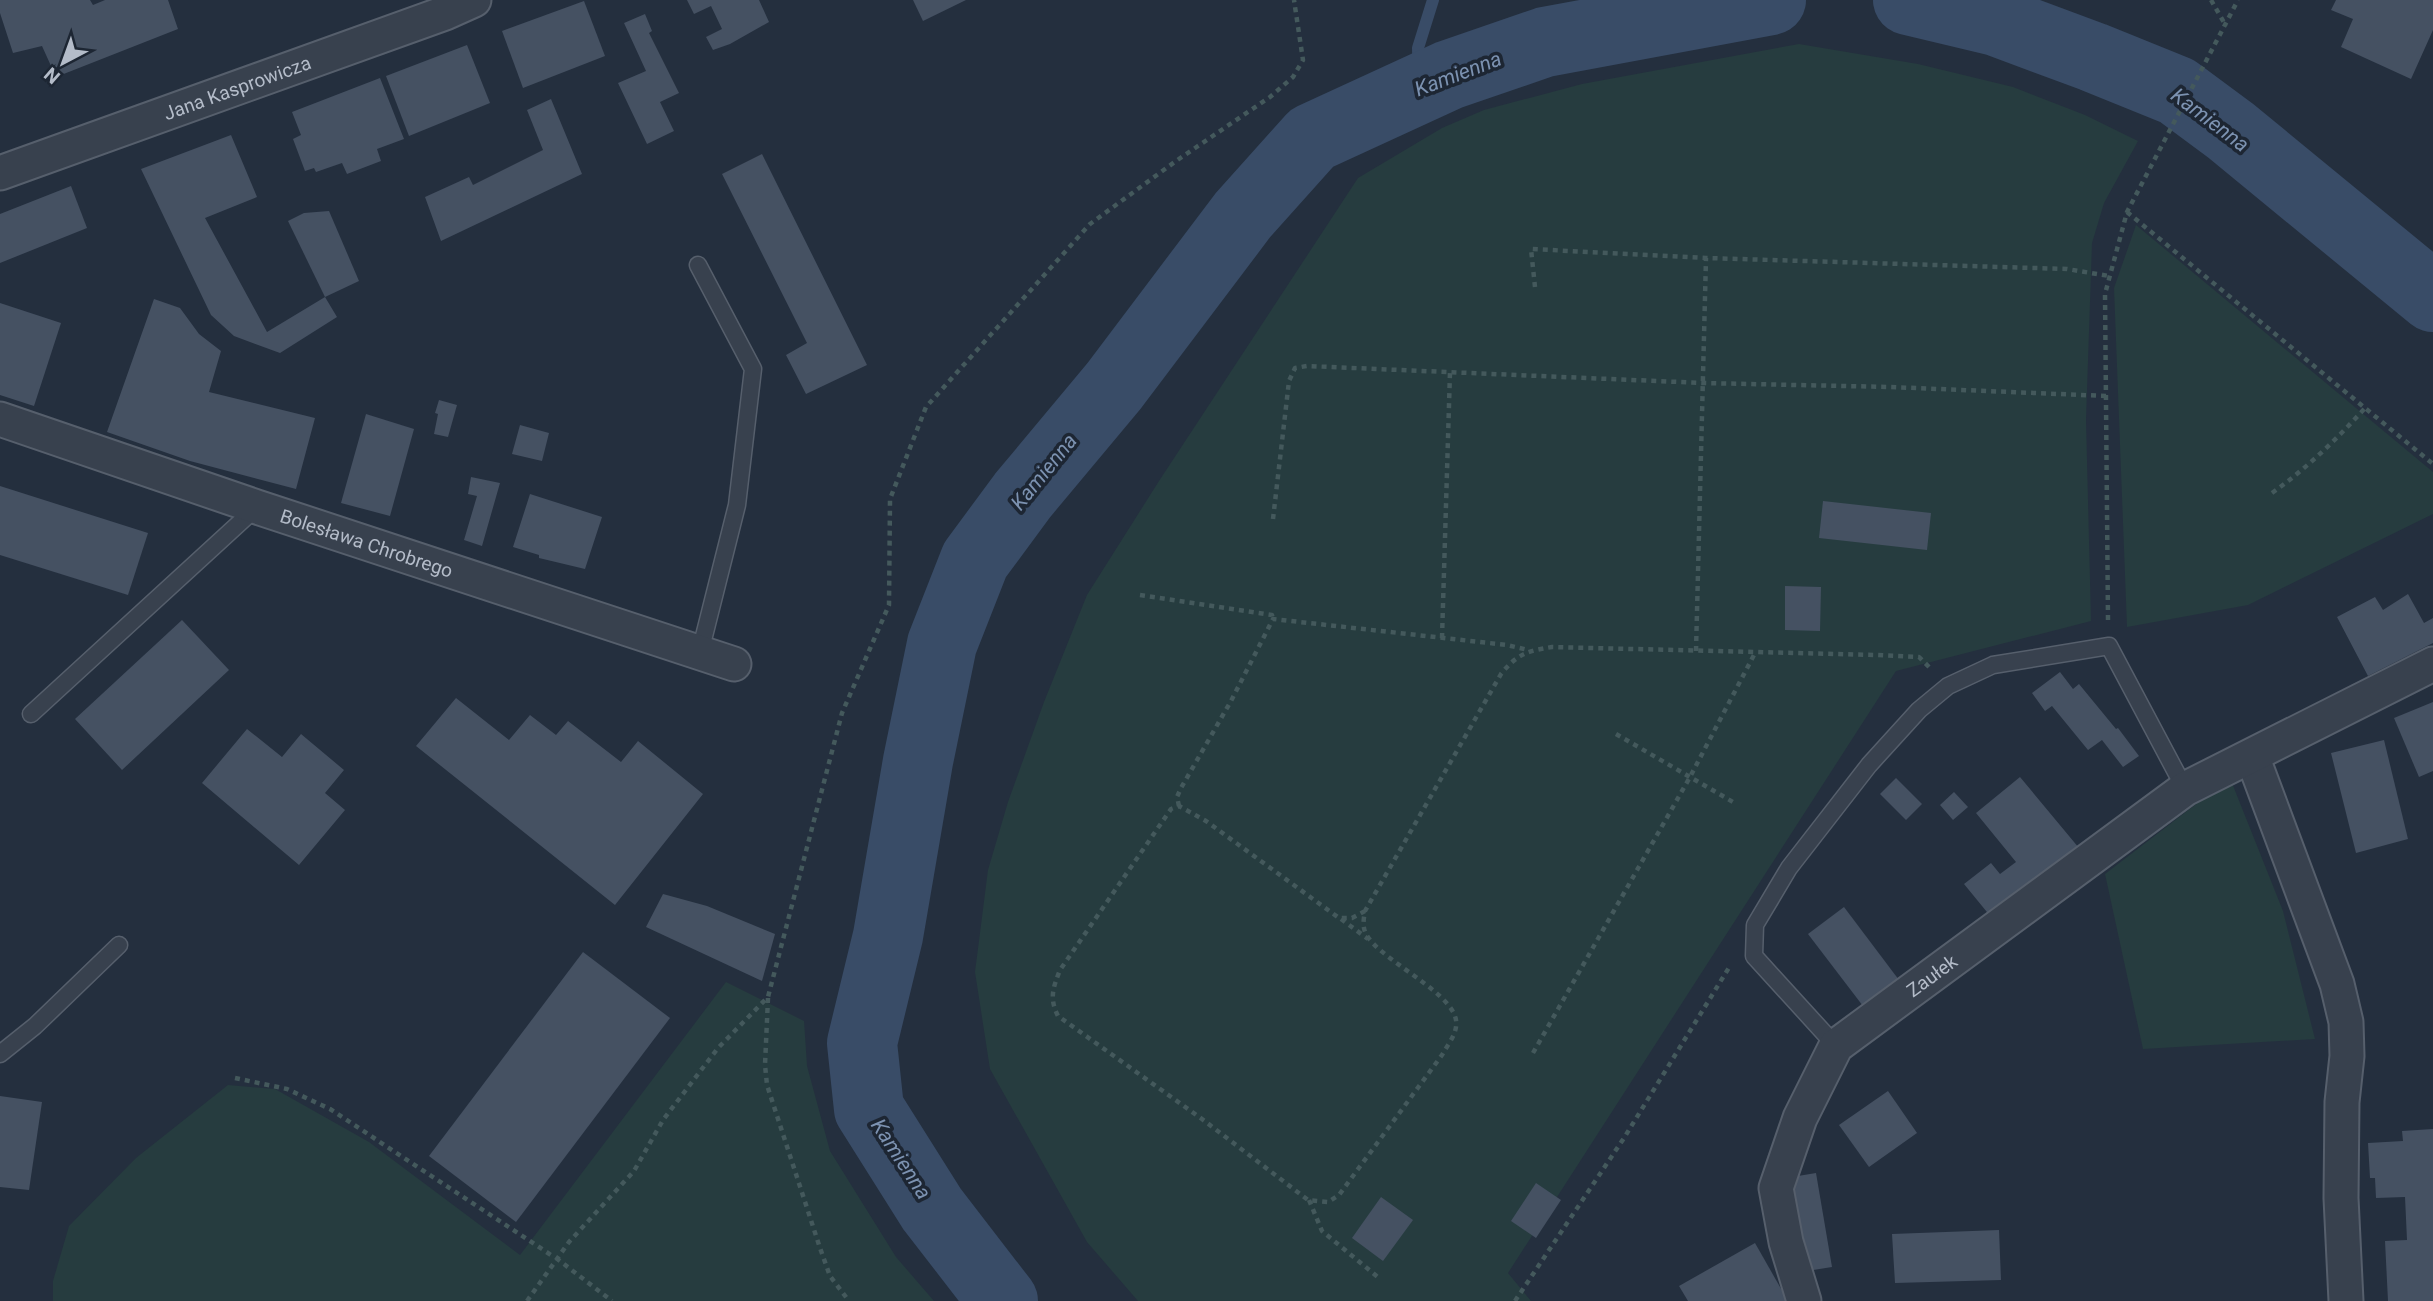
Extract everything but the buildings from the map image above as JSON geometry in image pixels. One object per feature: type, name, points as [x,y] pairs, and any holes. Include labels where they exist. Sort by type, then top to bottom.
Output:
[{"type":"street","name":"Jana Kasprowicza","points":[[0,173],[445,13],[474,0]]},
{"type":"street","name":"Bolesława Chrobrego","points":[[0,419],[257,507],[734,664]]},
{"type":"street","name":"Zaułek","points":[[1804,1301],[1786,1242],[1776,1188],[1801,1118],[1836,1046],[2185,789],[2433,664]]},
{"type":"street","points":[[2252,755],[2337,984],[2346,1023],[2341,1198],[2346,1301]]},
{"type":"lane","points":[[698,265],[752,369],[737,505],[700,652]]},
{"type":"lane","points":[[30,714],[257,507]]},
{"type":"lane","points":[[1836,1046],[1754,956],[1755,925],[1789,868],[1869,765],[1919,710],[1948,685],[1993,665],[2109,646],[2185,789]]},
{"type":"lane","points":[[0,1054],[35,1026],[119,945]]},
{"type":"path","points":[[849,1301],[830,1276],[820,1248],[767,1085],[765,1055],[768,997],[842,713],[888,605],[890,499],[926,407],[1090,224],[1270,97],[1293,77],[1303,60],[1294,0]]},
{"type":"path","points":[[2211,0],[2226,26]]},
{"type":"path","points":[[2109,646],[2105,295],[2127,212],[2238,0]]},
{"type":"path","points":[[2127,212],[2433,464]]},
{"type":"path","points":[[1535,287],[1531,249],[1706,258],[2067,270],[2109,276]]},
{"type":"path","points":[[1696,651],[1706,258]]},
{"type":"path","points":[[1273,519],[1289,381],[1295,368],[2106,396]]},
{"type":"path","points":[[1442,638],[1450,372]]},
{"type":"path","points":[[2272,493],[2302,472],[2365,408]]},
{"type":"path","points":[[1140,595],[1272,615],[1273,620],[1181,788],[1177,797],[1179,806],[1206,821],[1339,918],[1437,994],[1453,1011],[1456,1022],[1454,1035],[1442,1055],[1339,1195],[1328,1202],[1308,1200]]},
{"type":"path","points":[[1273,620],[1507,645],[1529,650],[1552,647],[1919,657],[1948,685]]},
{"type":"path","points":[[1371,942],[1364,929],[1365,911],[1500,674],[1512,660],[1529,650]]},
{"type":"path","points":[[1533,1053],[1690,777],[1755,653]]},
{"type":"path","points":[[1616,734],[1733,802]]},
{"type":"path","points":[[1179,806],[1171,809],[1060,970],[1052,989],[1052,1003],[1058,1016],[1202,1119],[1308,1200],[1322,1231],[1379,1278]]},
{"type":"path","points":[[1339,918],[1352,918],[1365,911]]},
{"type":"path","points":[[1515,1301],[1624,1138],[1738,954],[1754,956]]},
{"type":"path","points":[[527,1301],[554,1256],[634,1171],[663,1120],[718,1048],[768,997]]},
{"type":"path","points":[[235,1078],[287,1089],[330,1109],[554,1256],[612,1301]]},
{"type":"green space","points":[[1799,44],[1918,64],[2013,87],[2085,115],[2138,141],[2104,203],[2092,243],[2086,420],[2091,621],[1896,671],[1508,1273],[1531,1301],[1138,1301],[1087,1242],[990,1069],[975,972],[988,870],[1008,802],[1087,595],[1358,178],[1442,128],[1484,110],[1582,84]]},
{"type":"green space","points":[[2136,225],[2433,472],[2433,514],[2248,605],[2127,627],[2114,288]]},
{"type":"green space","points":[[2230,778],[2283,911],[2315,1039],[2143,1049],[2105,874]]},
{"type":"green space","points":[[726,982],[804,1021],[807,1066],[830,1151],[896,1257],[934,1301],[53,1301],[53,1281],[69,1226],[136,1158],[228,1085],[275,1089],[369,1142],[520,1255]]},
{"type":"waterway","points":[[1419,87],[1418,48],[1433,0]]},
{"type":"waterway","name":"Kamienna","points":[[1003,1301],[932,1209],[869,1109],[862,1043],[888,936],[918,761],[942,644],[975,560],[1023,495],[1114,386],[1243,215],[1312,138],[1449,75],[1545,42],[1771,0]]},
{"type":"waterway","name":"Kamienna","points":[[1908,0],[1996,21],[2177,91],[2231,131],[2433,297]]}]
